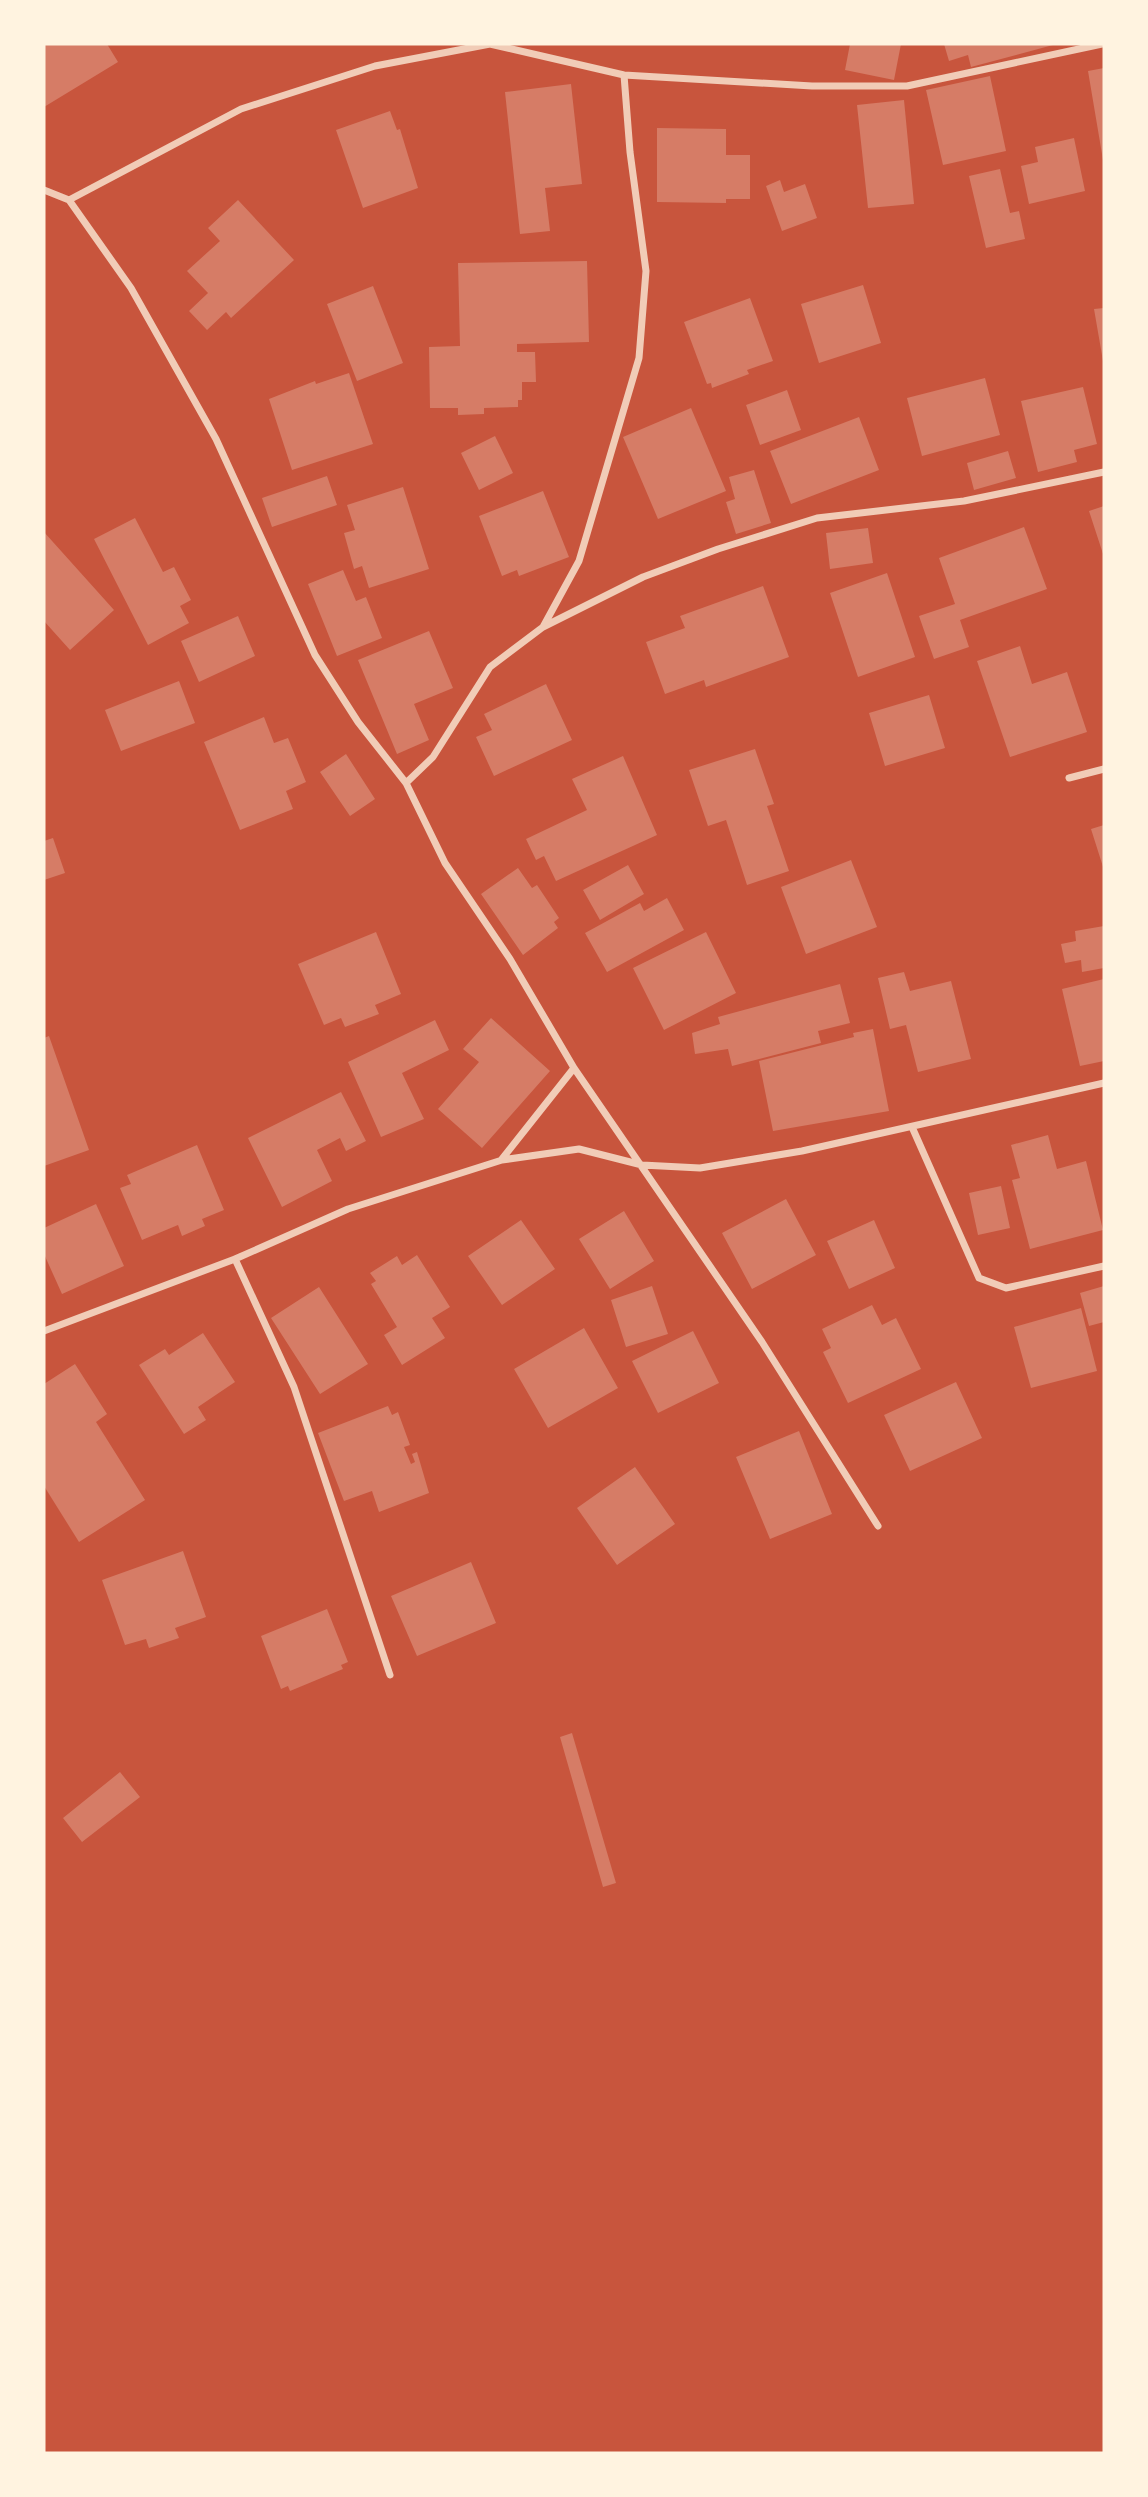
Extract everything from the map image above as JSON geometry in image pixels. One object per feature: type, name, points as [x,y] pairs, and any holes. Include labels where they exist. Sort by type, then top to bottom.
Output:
[{"type":"street","points":[[69,200],[241,109],[375,66],[490,44],[624,75],[812,86],[907,86],[1102,44]]},
{"type":"street","points":[[543,627],[579,561],[639,358],[646,271],[624,75]]},
{"type":"street","points":[[44,190],[69,200],[131,288],[216,439],[315,655],[358,722],[406,783],[445,863],[510,959],[574,1068],[762,1342],[878,1527]]},
{"type":"street","points":[[406,783],[433,757],[490,667],[543,627],[643,577],[718,548],[817,518],[964,501],[1104,472]]},
{"type":"street","points":[[1069,778],[1104,769]]},
{"type":"street","points":[[502,1160],[574,1068]]},
{"type":"street","points":[[44,1331],[235,1259],[348,1209],[502,1160],[579,1149],[642,1165],[701,1168],[802,1152],[1104,1083]]},
{"type":"street","points":[[912,1127],[979,1278],[1006,1288],[1104,1266]]},
{"type":"street","points":[[235,1259],[294,1387],[390,1675]]},
{"type":"building","points":[[44,44],[107,44],[118,62],[44,107]]},
{"type":"building","points":[[850,44],[901,44],[894,80],[845,70]]},
{"type":"building","points":[[944,44],[1053,45],[971,67],[968,55],[949,61]]},
{"type":"building","points":[[1104,68],[1104,160],[1103,160],[1088,71]]},
{"type":"building","points":[[990,76],[1006,151],[943,165],[926,90]]},
{"type":"building","points":[[571,84],[582,184],[545,188],[550,231],[520,234],[505,92]]},
{"type":"building","points":[[904,100],[914,204],[868,208],[857,105]]},
{"type":"building","points":[[390,111],[397,130],[400,129],[418,188],[363,208],[336,130]]},
{"type":"building","points":[[657,128],[726,129],[726,155],[750,155],[750,199],[726,199],[726,203],[657,202]]},
{"type":"building","points":[[1074,138],[1085,191],[1029,204],[1021,166],[1038,162],[1035,147]]},
{"type":"building","points":[[1000,169],[1010,213],[1019,211],[1025,239],[986,248],[969,176]]},
{"type":"building","points":[[780,180],[784,192],[805,184],[817,218],[782,231],[766,186]]},
{"type":"building","points":[[238,200],[294,260],[231,318],[226,312],[207,330],[189,311],[208,293],[187,271],[220,241],[208,228]]},
{"type":"building","points":[[587,261],[589,342],[517,344],[517,352],[535,352],[536,382],[522,382],[522,400],[518,400],[518,407],[484,408],[484,414],[458,415],[458,408],[430,408],[429,347],[460,346],[458,263]]},
{"type":"building","points":[[863,285],[881,343],[819,363],[801,304]]},
{"type":"building","points":[[373,286],[403,363],[357,381],[327,304]]},
{"type":"building","points":[[750,298],[773,361],[747,370],[749,374],[712,388],[711,383],[707,384],[684,322]]},
{"type":"building","points":[[1104,308],[1104,361],[1103,361],[1094,309]]},
{"type":"building","points":[[349,373],[373,444],[292,470],[269,399],[315,381],[316,384]]},
{"type":"building","points":[[985,378],[1000,435],[922,456],[907,398]]},
{"type":"building","points":[[1083,387],[1097,444],[1074,450],[1077,462],[1038,472],[1021,401]]},
{"type":"building","points":[[787,390],[801,430],[760,445],[746,405]]},
{"type":"building","points":[[691,408],[726,491],[658,519],[623,437]]},
{"type":"building","points":[[859,417],[879,470],[791,504],[770,451]]},
{"type":"building","points":[[495,436],[513,473],[479,490],[461,453]]},
{"type":"building","points":[[1008,451],[1016,478],[974,490],[967,463]]},
{"type":"building","points":[[754,470],[771,523],[736,534],[726,502],[735,499],[729,477]]},
{"type":"building","points":[[327,476],[337,505],[272,527],[262,498]]},
{"type":"building","points":[[403,487],[429,569],[369,588],[362,566],[354,569],[344,533],[355,530],[347,505]]},
{"type":"building","points":[[543,491],[569,557],[519,576],[517,570],[502,576],[479,516]]},
{"type":"building","points":[[1104,506],[1104,557],[1089,511]]},
{"type":"building","points":[[135,518],[163,572],[174,567],[191,600],[180,606],[189,623],[148,645],[94,539]]},
{"type":"building","points":[[1024,527],[1047,589],[960,620],[969,647],[934,659],[919,616],[955,604],[939,558]]},
{"type":"building","points":[[868,528],[873,563],[830,569],[826,533]]},
{"type":"building","points":[[44,532],[114,610],[70,650],[44,621]]},
{"type":"building","points":[[343,570],[356,601],[366,597],[382,638],[337,656],[308,584]]},
{"type":"building","points":[[887,573],[915,657],[858,677],[830,593]]},
{"type":"building","points":[[763,586],[789,657],[706,687],[704,680],[665,694],[646,642],[685,628],[680,616]]},
{"type":"building","points":[[238,616],[255,656],[199,682],[181,641]]},
{"type":"building","points":[[429,631],[453,688],[414,704],[429,740],[397,754],[358,660]]},
{"type":"building","points":[[1020,646],[1032,684],[1067,672],[1087,732],[1010,757],[977,661]]},
{"type":"building","points":[[179,681],[195,723],[121,751],[105,710]]},
{"type":"building","points":[[546,684],[572,740],[494,776],[476,737],[492,730],[484,714]]},
{"type":"building","points":[[929,695],[945,748],[885,766],[869,713]]},
{"type":"building","points":[[264,717],[274,743],[288,738],[306,782],[286,791],[293,809],[240,830],[204,742]]},
{"type":"building","points":[[755,749],[774,804],[767,806],[789,871],[747,885],[726,820],[708,826],[689,770]]},
{"type":"building","points":[[346,754],[375,799],[350,816],[320,772]]},
{"type":"building","points":[[623,756],[657,835],[556,881],[544,856],[536,860],[526,839],[587,810],[572,779]]},
{"type":"building","points":[[1104,825],[1104,870],[1091,829]]},
{"type":"building","points":[[53,838],[65,873],[44,880],[44,841]]},
{"type":"building","points":[[851,860],[877,927],[806,954],[781,887]]},
{"type":"building","points":[[628,865],[644,894],[600,920],[583,890]]},
{"type":"building","points":[[518,868],[532,888],[537,885],[559,918],[554,922],[558,928],[523,955],[481,894]]},
{"type":"building","points":[[667,898],[684,930],[607,972],[585,933],[640,903],[644,911]]},
{"type":"building","points":[[1104,926],[1104,968],[1082,972],[1081,960],[1065,963],[1061,944],[1076,941],[1075,931]]},
{"type":"building","points":[[376,932],[401,994],[375,1005],[379,1014],[345,1027],[341,1018],[324,1025],[298,964]]},
{"type":"building","points":[[706,932],[736,993],[664,1030],[633,968]]},
{"type":"building","points":[[904,972],[910,991],[951,981],[971,1059],[918,1072],[906,1025],[890,1029],[878,978]]},
{"type":"building","points":[[1104,979],[1104,1061],[1080,1066],[1062,989]]},
{"type":"building","points":[[840,984],[850,1023],[818,1031],[821,1043],[732,1066],[728,1049],[695,1054],[692,1033],[720,1024],[718,1017]]},
{"type":"building","points":[[491,1018],[550,1071],[482,1148],[438,1109],[479,1062],[463,1049]]},
{"type":"building","points":[[435,1020],[449,1050],[402,1073],[424,1119],[381,1137],[348,1062]]},
{"type":"building","points":[[873,1029],[889,1111],[773,1131],[759,1061],[854,1037],[853,1033]]},
{"type":"building","points":[[49,1036],[89,1150],[44,1166],[44,1038]]},
{"type":"building","points":[[341,1092],[366,1141],[346,1151],[340,1138],[317,1150],[332,1181],[282,1207],[248,1138]]},
{"type":"building","points":[[1048,1135],[1057,1169],[1086,1161],[1103,1230],[1030,1249],[1012,1180],[1020,1178],[1011,1145]]},
{"type":"building","points":[[197,1145],[224,1210],[202,1219],[205,1226],[182,1236],[178,1225],[142,1240],[120,1188],[131,1184],[127,1175]]},
{"type":"building","points":[[1001,1186],[1010,1228],[978,1235],[969,1193]]},
{"type":"building","points":[[786,1199],[816,1255],[752,1289],[722,1233]]},
{"type":"building","points":[[96,1204],[124,1266],[62,1294],[44,1254],[44,1228]]},
{"type":"building","points":[[624,1211],[654,1261],[610,1289],[579,1239]]},
{"type":"building","points":[[521,1220],[555,1269],[502,1305],[468,1256]]},
{"type":"building","points":[[874,1220],[895,1268],[849,1289],[827,1241]]},
{"type":"building","points":[[417,1255],[450,1307],[432,1318],[445,1338],[402,1365],[384,1335],[397,1327],[371,1284],[376,1281],[370,1273],[397,1256],[402,1265]]},
{"type":"building","points":[[652,1286],[668,1334],[626,1347],[611,1300]]},
{"type":"building","points":[[1104,1286],[1104,1322],[1089,1326],[1080,1293]]},
{"type":"building","points":[[319,1287],[368,1364],[320,1394],[271,1318]]},
{"type":"building","points":[[872,1305],[882,1325],[896,1318],[921,1369],[848,1403],[823,1352],[831,1348],[822,1329]]},
{"type":"building","points":[[1081,1308],[1097,1371],[1031,1388],[1014,1327]]},
{"type":"building","points":[[584,1328],[618,1388],[548,1428],[514,1369]]},
{"type":"building","points":[[693,1331],[719,1383],[658,1413],[632,1361]]},
{"type":"building","points":[[203,1333],[235,1382],[198,1407],[206,1420],[184,1434],[139,1365],[165,1349],[169,1355]]},
{"type":"building","points":[[75,1364],[107,1414],[96,1422],[145,1500],[79,1542],[44,1486],[44,1384]]},
{"type":"building","points":[[956,1382],[982,1438],[910,1471],[884,1415]]},
{"type":"building","points":[[388,1406],[392,1415],[398,1412],[410,1445],[404,1447],[411,1464],[415,1462],[412,1454],[417,1452],[429,1493],[379,1512],[372,1491],[344,1501],[318,1433]]},
{"type":"building","points":[[799,1431],[832,1514],[770,1539],[736,1457]]},
{"type":"building","points":[[635,1467],[675,1524],[617,1565],[577,1508]]},
{"type":"building","points":[[183,1551],[206,1617],[175,1628],[179,1638],[149,1648],[146,1639],[125,1645],[102,1580]]},
{"type":"building","points":[[471,1562],[496,1623],[417,1656],[391,1596]]},
{"type":"building","points":[[327,1609],[348,1662],[341,1665],[343,1669],[290,1691],[288,1686],[281,1689],[261,1636]]},
{"type":"building","points":[[572,1733],[616,1883],[603,1887],[560,1737]]},
{"type":"building","points":[[120,1772],[140,1797],[82,1842],[63,1818]]}]
